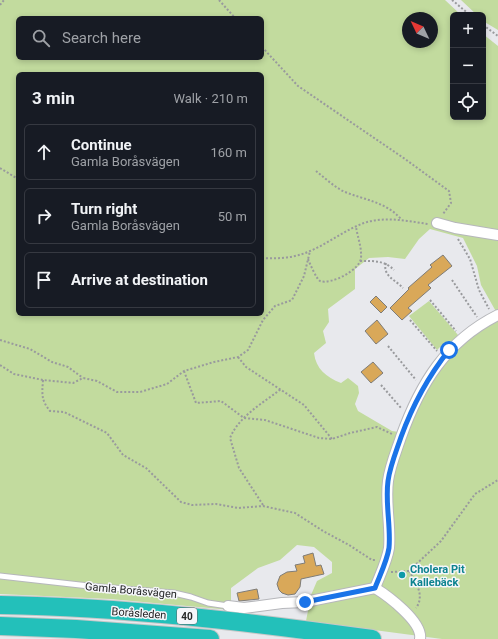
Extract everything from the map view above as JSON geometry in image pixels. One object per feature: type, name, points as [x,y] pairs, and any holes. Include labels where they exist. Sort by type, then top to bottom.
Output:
[{"type":"highway","name":"Boråsleden","points":[[0,605],[169,615],[249,622],[372,639]]},
{"type":"highway","name":"Boråsleden","points":[[0,626],[76,629],[210,639]]},
{"type":"street","points":[[437,223],[455,228],[498,235]]},
{"type":"street","points":[[420,639],[420,631],[415,623],[384,594],[375,588],[389,549],[387,495],[391,467],[408,417],[416,400],[441,360],[457,342],[470,331],[496,316]]},
{"type":"street","name":"Gamla Boråsvägen","points":[[228,606],[244,608],[282,602],[305,602],[375,588]]},
{"type":"lane","name":"Gamla Boråsvägen","points":[[0,576],[89,586],[174,593],[208,603],[228,606]]},
{"type":"path","points":[[0,4],[4,0]]},
{"type":"path","points":[[219,0],[233,16]]},
{"type":"path","points":[[452,0],[466,12]]},
{"type":"path","points":[[486,27],[498,36]]},
{"type":"path","points":[[264,49],[298,86],[449,191],[451,203],[437,223],[433,225],[402,220],[378,220],[356,226],[310,251],[279,259],[264,258]]},
{"type":"path","points":[[0,168],[16,178]]},
{"type":"path","points":[[316,171],[343,191],[382,205],[396,213],[402,220]]},
{"type":"path","points":[[308,260],[314,269],[317,279],[320,281],[326,281],[348,274],[360,261],[360,248],[356,226]]},
{"type":"path","points":[[455,228],[455,233],[470,259],[479,290],[496,316]]},
{"type":"path","points":[[0,340],[30,349],[52,362],[68,367],[83,378],[97,381],[117,392],[140,392],[167,384],[184,371],[238,357],[248,350],[263,320],[275,306],[292,300],[304,276],[310,251]]},
{"type":"path","points":[[360,261],[386,263],[394,270]]},
{"type":"path","points":[[386,263],[384,268],[386,272],[404,288]]},
{"type":"path","points":[[452,280],[479,320]]},
{"type":"path","points":[[430,300],[459,335]]},
{"type":"path","points":[[410,320],[440,355]]},
{"type":"path","points":[[388,346],[412,376],[421,384]]},
{"type":"path","points":[[238,357],[246,367],[304,405],[332,439]]},
{"type":"path","points":[[0,365],[14,374],[43,380],[73,383],[83,378]]},
{"type":"path","points":[[184,371],[196,403],[221,401],[244,418],[265,420],[319,438],[332,439],[376,427],[401,438]]},
{"type":"path","points":[[43,380],[42,394],[44,403],[50,411],[64,412],[107,433],[124,455],[146,468],[181,502],[192,505],[216,504],[238,508],[263,506],[295,513],[323,531],[349,544],[372,560],[386,559]]},
{"type":"path","points":[[381,385],[405,411]]},
{"type":"path","points":[[263,506],[239,468],[230,438],[233,431],[244,418],[281,390]]},
{"type":"path","points":[[381,572],[409,571],[441,541],[475,494],[498,480]]},
{"type":"path","points":[[409,571],[419,592],[419,604]]},
{"type":"green space","points":[[0,0],[445,0],[458,12],[450,12],[450,120],[486,120],[486,36],[498,46],[498,315],[481,285],[477,266],[463,238],[430,229],[419,239],[405,259],[388,257],[369,258],[355,269],[355,289],[328,309],[329,322],[323,331],[326,343],[314,353],[319,368],[326,375],[341,383],[348,378],[358,386],[359,393],[355,404],[358,411],[392,431],[406,433],[415,410],[447,358],[478,331],[498,319],[498,639],[442,639],[306,621],[311,595],[317,581],[332,573],[332,562],[314,547],[297,545],[280,560],[258,568],[231,588],[231,610],[110,599],[0,594]]},
{"type":"green space","points":[[461,0],[498,0],[498,30],[486,23],[486,12],[474,12]]},
{"type":"green space","points":[[429,301],[458,335],[445,348],[440,347],[437,350],[409,316]]},
{"type":"building","points":[[443,255],[452,266],[428,285],[431,288],[408,308],[412,311],[402,320],[390,308],[409,289],[408,288],[432,267],[430,265]]},
{"type":"building","points":[[376,296],[387,307],[381,313],[370,302]]},
{"type":"building","points":[[377,320],[388,334],[376,344],[365,331]]},
{"type":"building","points":[[373,362],[383,373],[371,383],[361,372]]},
{"type":"building","points":[[313,553],[316,566],[321,565],[324,574],[301,579],[300,587],[295,594],[288,595],[282,593],[277,584],[280,576],[287,572],[297,571],[295,565],[305,563],[303,556]]},
{"type":"building","points":[[257,589],[259,599],[239,601],[237,593]]},
{"type":"place","name":"Cholera Pit Kallebäck","points":[[402,575]]},
{"type":"route","points":[[305,602],[375,588],[389,549],[387,495],[391,467],[408,417],[416,400],[433,372],[449,350]]}]
